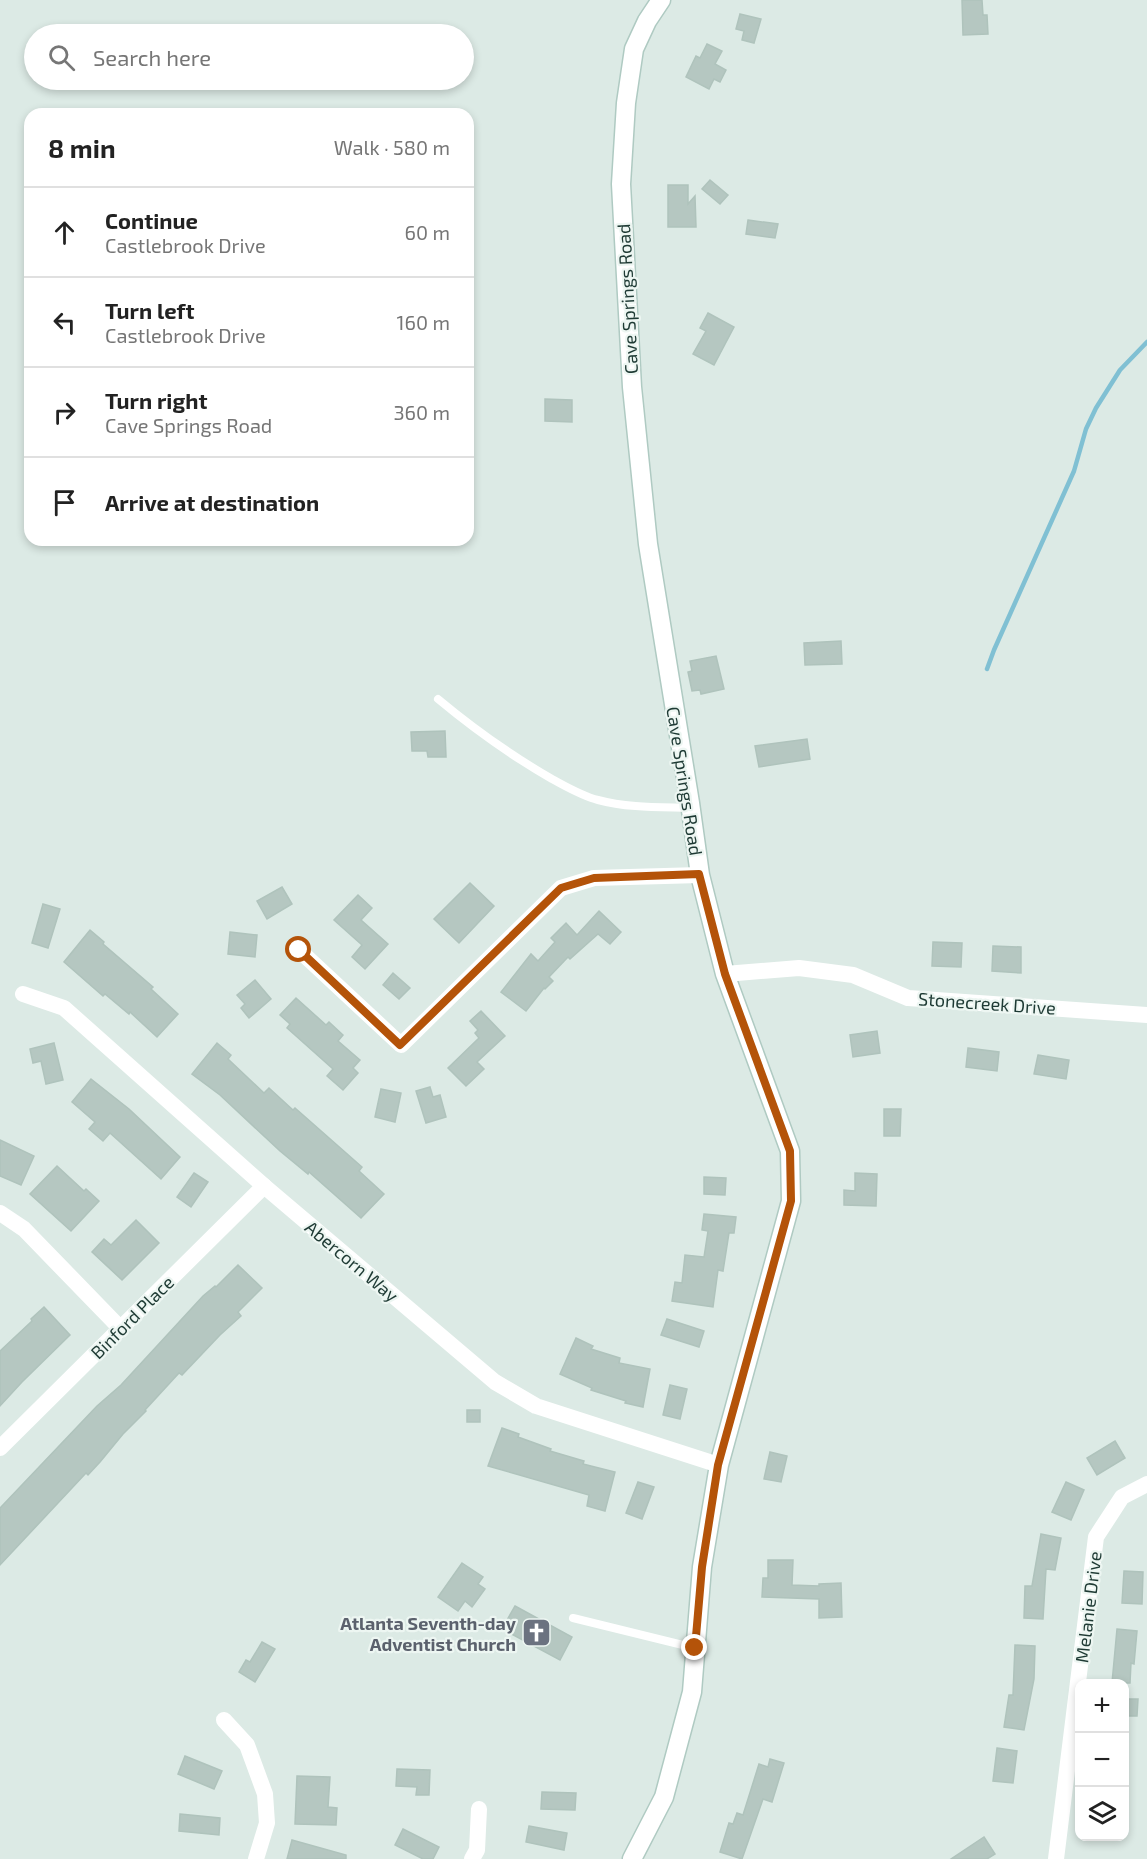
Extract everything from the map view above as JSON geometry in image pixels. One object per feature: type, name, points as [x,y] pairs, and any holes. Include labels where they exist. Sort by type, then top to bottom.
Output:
[{"type":"street","name":"Cave Springs Road","points":[[632,1859],[664,1797],[692,1692],[702,1567],[718,1465],[791,1201],[790,1151],[725,974],[699,874],[691,808],[648,544],[632,387],[621,183],[626,103],[634,49],[647,21],[661,0]]},
{"type":"street","points":[[299,950],[400,1045],[561,888],[594,878],[699,874]]},
{"type":"street","name":"Stonecreek Drive","points":[[725,974],[799,968],[853,975],[908,998],[1147,1015]]},
{"type":"street","name":"Abercorn Way","points":[[23,994],[64,1008],[264,1186],[495,1382],[536,1406],[718,1465]]},
{"type":"street","name":"Binford Place","points":[[0,1448],[264,1186]]},
{"type":"street","points":[[0,1213],[24,1229],[121,1329]]},
{"type":"street","name":"Melanie Drive","points":[[1056,1859],[1096,1537],[1122,1497],[1147,1484]]},
{"type":"street","points":[[224,1720],[247,1745],[265,1794],[267,1823],[256,1859]]},
{"type":"street","points":[[472,1859],[477,1850],[479,1809]]},
{"type":"lane","points":[[438,699],[471,726],[527,765],[574,791],[597,800],[629,806],[691,808]]},
{"type":"lane","points":[[573,1618],[695,1648]]},
{"type":"building","points":[[962,0],[982,0],[983,15],[987,15],[988,34],[963,35]]},
{"type":"building","points":[[740,14],[761,19],[754,43],[742,40],[744,31],[736,29]]},
{"type":"building","points":[[707,44],[722,51],[715,64],[726,70],[720,82],[714,79],[709,89],[686,77],[696,56],[700,58]]},
{"type":"building","points":[[710,180],[728,195],[720,204],[702,189]]},
{"type":"building","points":[[668,185],[688,185],[688,204],[695,196],[696,227],[668,227]]},
{"type":"building","points":[[748,220],[778,224],[775,238],[746,234]]},
{"type":"building","points":[[708,313],[734,327],[714,365],[693,354],[706,331],[700,328]]},
{"type":"building","points":[[545,399],[572,400],[572,422],[545,421]]},
{"type":"building","points":[[841,641],[842,664],[805,665],[804,643]]},
{"type":"building","points":[[716,656],[724,689],[701,694],[700,690],[692,691],[688,672],[692,671],[690,661]]},
{"type":"building","points":[[445,731],[446,757],[428,757],[427,751],[412,751],[411,732]]},
{"type":"building","points":[[807,739],[810,759],[759,767],[755,746]]},
{"type":"building","points":[[470,883],[494,906],[459,943],[434,919]]},
{"type":"building","points":[[282,887],[292,904],[267,919],[257,901]]},
{"type":"building","points":[[358,895],[372,908],[361,920],[388,944],[365,969],[352,957],[362,945],[334,920]]},
{"type":"building","points":[[43,904],[60,909],[48,948],[32,943]]},
{"type":"building","points":[[599,911],[621,932],[610,944],[598,934],[570,959],[568,957],[549,977],[553,981],[544,988],[526,1011],[501,992],[531,954],[538,961],[555,942],[551,938],[566,923],[577,935]]},
{"type":"building","points":[[90,930],[153,987],[151,989],[178,1014],[157,1037],[130,1012],[129,1014],[105,994],[103,996],[64,962]]},
{"type":"building","points":[[230,932],[257,935],[255,957],[228,954]]},
{"type":"building","points":[[933,942],[962,943],[961,967],[932,966]]},
{"type":"building","points":[[993,946],[1021,947],[1021,973],[992,971]]},
{"type":"building","points":[[393,973],[410,988],[399,999],[383,985]]},
{"type":"building","points":[[255,980],[271,999],[249,1018],[241,1008],[245,1004],[237,995]]},
{"type":"building","points":[[296,998],[326,1025],[329,1022],[343,1035],[338,1041],[360,1060],[353,1068],[358,1073],[343,1090],[327,1076],[333,1069],[287,1028],[290,1024],[280,1015]]},
{"type":"building","points":[[481,1011],[505,1036],[477,1062],[484,1069],[466,1086],[448,1068],[479,1038],[475,1033],[478,1030],[470,1021]]},
{"type":"building","points":[[877,1031],[880,1053],[853,1057],[850,1035]]},
{"type":"building","points":[[54,1043],[63,1080],[46,1084],[41,1061],[33,1063],[30,1049]]},
{"type":"building","points":[[217,1043],[231,1055],[228,1059],[264,1093],[269,1088],[362,1167],[359,1171],[384,1194],[361,1218],[309,1172],[308,1174],[280,1151],[220,1095],[192,1074]]},
{"type":"building","points":[[968,1048],[999,1052],[997,1071],[966,1067]]},
{"type":"building","points":[[1038,1055],[1069,1060],[1066,1079],[1034,1074]]},
{"type":"building","points":[[91,1079],[129,1109],[180,1157],[161,1179],[110,1133],[103,1141],[89,1129],[95,1122],[72,1102]]},
{"type":"building","points":[[430,1087],[433,1097],[440,1095],[446,1117],[426,1123],[416,1091]]},
{"type":"building","points":[[381,1089],[401,1093],[395,1122],[375,1117]]},
{"type":"building","points":[[884,1109],[901,1109],[900,1136],[884,1136]]},
{"type":"building","points":[[0,1140],[34,1156],[21,1185],[0,1176]]},
{"type":"building","points":[[57,1166],[84,1191],[86,1189],[99,1201],[71,1231],[30,1194]]},
{"type":"building","points":[[194,1173],[208,1182],[191,1207],[177,1197]]},
{"type":"building","points":[[855,1173],[877,1174],[876,1206],[844,1205],[844,1190],[855,1191]]},
{"type":"building","points":[[704,1177],[726,1178],[725,1195],[704,1194]]},
{"type":"building","points":[[704,1214],[736,1217],[734,1233],[729,1233],[723,1271],[718,1270],[713,1307],[672,1301],[675,1282],[682,1283],[685,1255],[704,1257],[708,1231],[702,1230]]},
{"type":"building","points":[[136,1220],[159,1243],[122,1280],[92,1252],[104,1239],[111,1245]]},
{"type":"building","points":[[238,1265],[262,1288],[238,1312],[241,1316],[182,1375],[179,1373],[88,1475],[86,1473],[0,1565],[0,1508],[97,1406],[121,1385],[203,1296],[216,1287]]},
{"type":"building","points":[[44,1307],[70,1335],[0,1406],[0,1351]]},
{"type":"building","points":[[667,1319],[704,1331],[699,1347],[661,1335]]},
{"type":"building","points":[[576,1338],[593,1346],[591,1349],[620,1358],[619,1363],[650,1369],[643,1407],[591,1390],[592,1388],[560,1374]]},
{"type":"building","points":[[670,1385],[687,1389],[680,1419],[663,1415]]},
{"type":"building","points":[[467,1410],[480,1410],[480,1422],[467,1422]]},
{"type":"building","points":[[502,1428],[519,1434],[518,1437],[551,1449],[550,1451],[584,1461],[583,1464],[615,1472],[605,1511],[587,1506],[589,1495],[488,1466]]},
{"type":"building","points":[[1115,1441],[1125,1458],[1097,1475],[1087,1458]]},
{"type":"building","points":[[770,1452],[787,1456],[781,1482],[764,1479]]},
{"type":"building","points":[[638,1482],[654,1487],[642,1519],[626,1513]]},
{"type":"building","points":[[1066,1482],[1084,1490],[1071,1520],[1052,1512]]},
{"type":"building","points":[[1041,1534],[1061,1538],[1055,1570],[1046,1569],[1043,1619],[1024,1618],[1025,1586],[1032,1586]]},
{"type":"building","points":[[768,1560],[793,1560],[792,1585],[819,1586],[819,1584],[841,1583],[842,1617],[819,1618],[819,1599],[762,1597],[763,1578],[768,1578]]},
{"type":"building","points":[[462,1563],[483,1577],[478,1584],[485,1589],[472,1607],[465,1601],[458,1611],[438,1597]]},
{"type":"building","points":[[1124,1571],[1143,1572],[1142,1604],[1122,1603]]},
{"type":"building","name":"Atlanta Seventh-day Adventist Church","points":[[515,1606],[572,1637],[560,1660],[502,1629]]},
{"type":"building","points":[[1117,1629],[1137,1631],[1130,1683],[1129,1679],[1112,1679]]},
{"type":"building","points":[[262,1642],[275,1649],[255,1682],[239,1672],[246,1660],[250,1662]]},
{"type":"building","points":[[1015,1645],[1035,1646],[1034,1679],[1024,1730],[1004,1727],[1009,1695],[1013,1695]]},
{"type":"building","points":[[1129,1699],[1138,1699],[1137,1716],[1129,1716]]},
{"type":"building","points":[[997,1748],[1017,1751],[1013,1783],[993,1781]]},
{"type":"building","points":[[185,1756],[222,1771],[214,1789],[178,1774]]},
{"type":"building","points":[[770,1759],[784,1763],[772,1802],[763,1799],[742,1859],[720,1852],[729,1823],[733,1824],[737,1813],[743,1815],[759,1764],[768,1767]]},
{"type":"building","points":[[397,1769],[430,1770],[429,1795],[416,1795],[417,1787],[396,1786]]},
{"type":"building","points":[[297,1776],[330,1777],[328,1807],[337,1808],[336,1825],[295,1824]]},
{"type":"building","points":[[542,1792],[576,1793],[575,1810],[541,1809]]},
{"type":"building","points":[[180,1814],[220,1818],[219,1835],[179,1831]]},
{"type":"building","points":[[529,1826],[567,1833],[564,1850],[526,1842]]},
{"type":"building","points":[[403,1829],[439,1847],[433,1859],[423,1859],[395,1845]]},
{"type":"building","points":[[984,1837],[995,1854],[987,1859],[951,1859]]},
{"type":"building","points":[[292,1840],[346,1855],[346,1859],[287,1859]]},
{"type":"waterway","points":[[987,669],[1074,471],[1086,429],[1096,408],[1120,370],[1147,342]]},
{"type":"place","name":"Atlanta Seventh-day Adventist Church","points":[[537,1633]]},
{"type":"route","points":[[299,950],[400,1045],[561,888],[594,878],[699,874],[725,974],[790,1151],[791,1201],[718,1465],[702,1567],[695,1648]]}]
